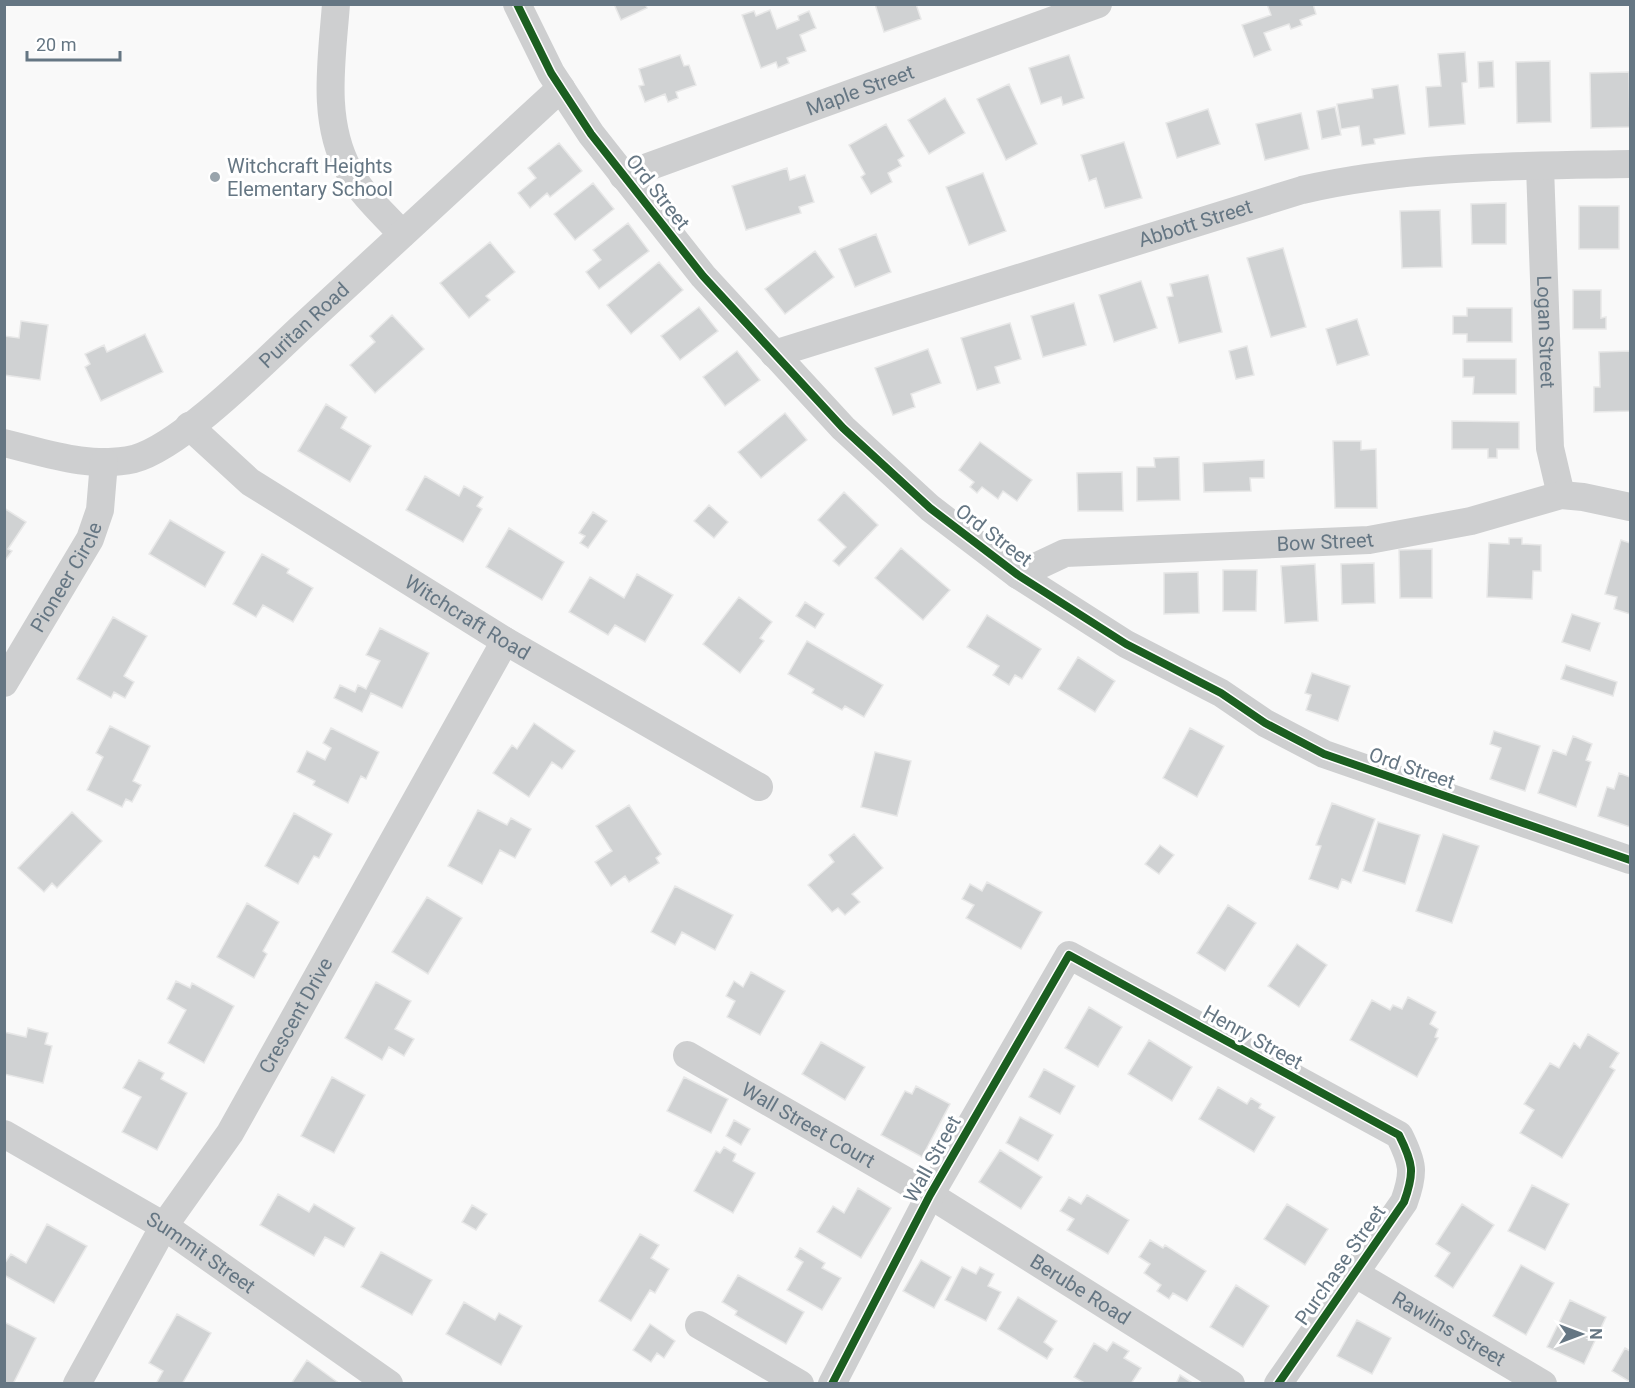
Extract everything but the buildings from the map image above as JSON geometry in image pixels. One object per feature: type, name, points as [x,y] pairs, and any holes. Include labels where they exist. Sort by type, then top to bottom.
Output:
[{"type":"street","points":[[336,4],[330,86],[333,125],[338,143],[349,171],[360,188],[402,234]]},
{"type":"street","name":"Ord Street","points":[[517,4],[561,88],[623,176],[703,276],[843,428],[930,508],[1018,575],[1126,644],[1221,693],[1265,723],[1324,754],[1630,860]]},
{"type":"street","name":"Maple Street","points":[[623,176],[1098,4]]},
{"type":"street","name":"Puritan Road","points":[[4,443],[66,457],[104,462],[134,459],[151,452],[189,426],[246,378],[561,88]]},
{"type":"street","name":"Abbott Street","points":[[774,354],[1302,190],[1350,178],[1540,166],[1630,164]]},
{"type":"street","name":"Logan Street","points":[[1540,166],[1550,448],[1561,495]]},
{"type":"street","name":"Witchcraft Road","points":[[189,426],[250,482],[505,641],[759,787]]},
{"type":"street","name":"Pioneer Circle","points":[[4,683],[90,539],[100,510],[104,462]]},
{"type":"street","name":"Bow Street","points":[[1018,575],[1065,553],[1368,540],[1471,521],[1561,495],[1582,496],[1630,507]]},
{"type":"street","name":"Crescent Drive","points":[[77,1383],[164,1226],[230,1133],[505,641]]},
{"type":"street","name":"Henry Street","points":[[1069,955],[1399,1136],[1410,1158]]},
{"type":"street","name":"Wall Street","points":[[832,1383],[930,1195],[1069,955]]},
{"type":"street","name":"Wall Street Court","points":[[687,1055],[930,1195]]},
{"type":"street","name":"Summit Street","points":[[4,1134],[164,1226],[389,1383]]},
{"type":"street","name":"Purchase Street","points":[[1278,1383],[1404,1203],[1412,1181],[1410,1158]]},
{"type":"street","name":"Berube Road","points":[[930,1195],[1231,1383]]},
{"type":"street","name":"Rawlins Street","points":[[1354,1273],[1543,1383]]},
{"type":"street","points":[[699,1325],[800,1383]]},
{"type":"cycle path","points":[[517,4],[551,73],[591,134],[703,276],[843,428],[930,508],[1018,575],[1126,644],[1221,693],[1265,723],[1324,754],[1630,860]]},
{"type":"cycle path","points":[[832,1384],[930,1195],[1069,955],[1399,1135],[1411,1168],[1410,1183],[1404,1202],[1278,1384]]},
{"type":"place","name":"Witchcraft Heights Elementary School","points":[[215,177]]}]
